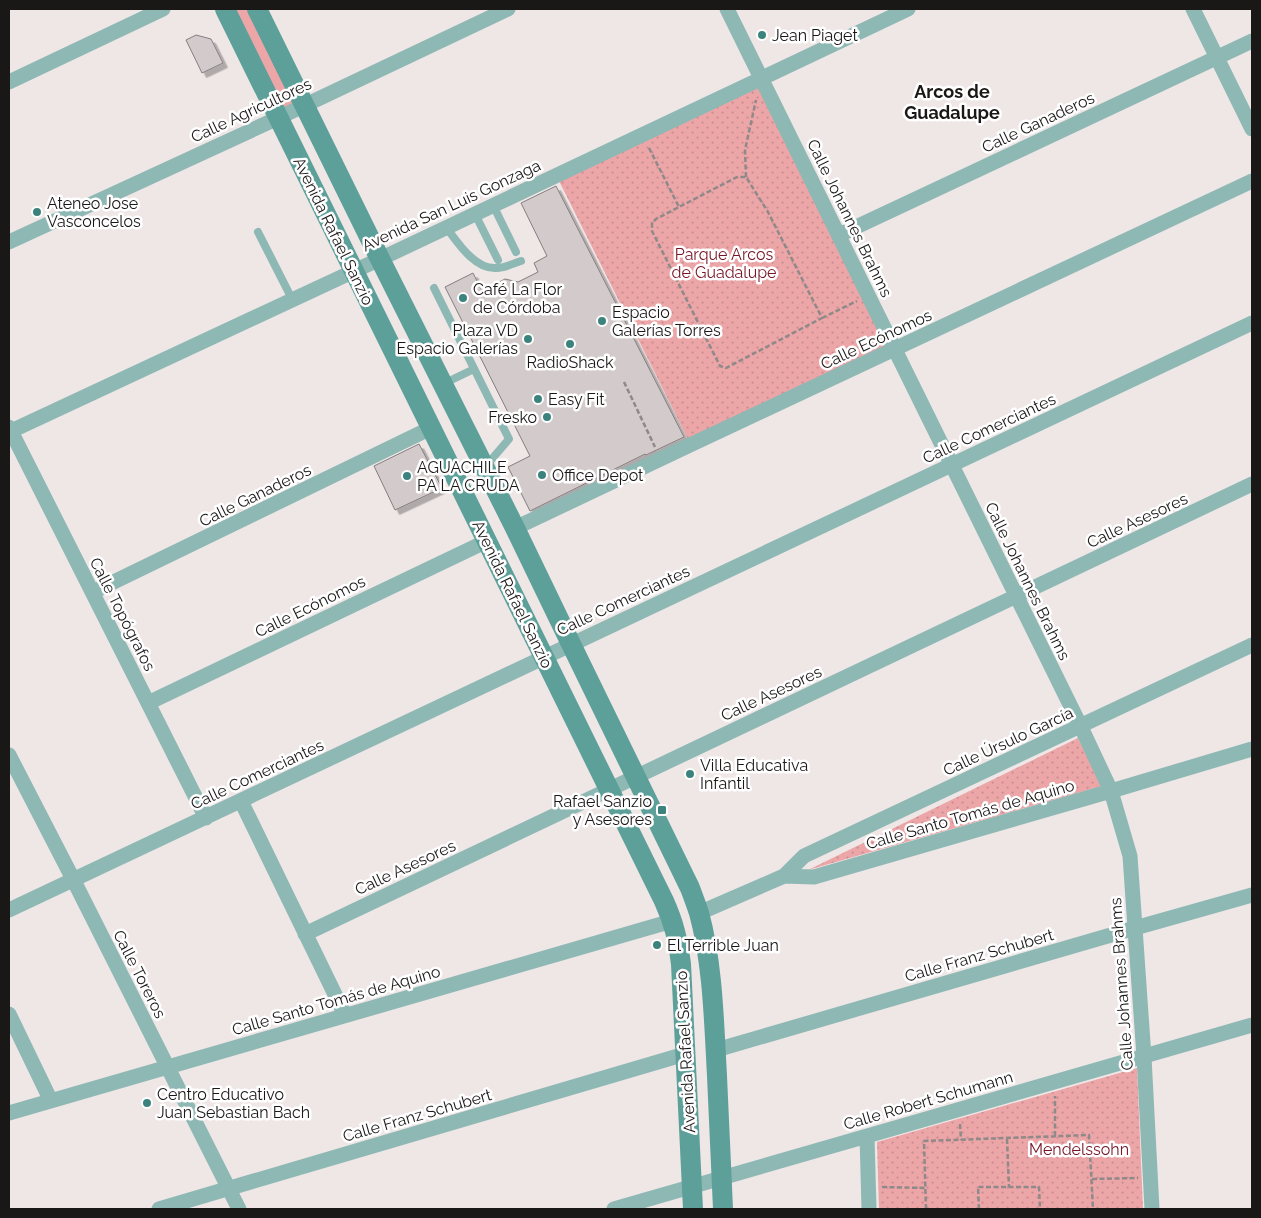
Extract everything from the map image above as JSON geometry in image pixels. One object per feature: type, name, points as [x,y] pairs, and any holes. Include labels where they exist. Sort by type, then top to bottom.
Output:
[{"type":"main road","name":"Avenida Rafael Sanzio","points":[[225,9],[664,901],[672,921],[678,941],[681,964],[694,1209]]},
{"type":"main road","name":"Avenida Rafael Sanzio","points":[[257,9],[515,528],[690,888],[699,913],[707,951],[716,1050],[723,1209]]},
{"type":"street","points":[[9,82],[163,9]]},
{"type":"street","name":"Calle Agricultores","points":[[9,242],[508,9]]},
{"type":"street","name":"Calle Johannes Brahms","points":[[728,9],[1111,791],[1130,856],[1144,1056],[1152,1209]]},
{"type":"street","name":"Avenida San Luis Gonzaga","points":[[10,430],[475,214],[908,9]]},
{"type":"street","points":[[1193,9],[1252,129]]},
{"type":"street","name":"Calle Ganaderos","points":[[839,235],[1252,41]]},
{"type":"street","name":"Calle Ecónomos","points":[[515,528],[1252,181]]},
{"type":"street","name":"Calle Comerciantes","points":[[9,910],[1252,323]]},
{"type":"street","name":"Calle Ganaderos","points":[[93,592],[431,428]]},
{"type":"street","name":"Calle Topógrafos","points":[[10,430],[206,818]]},
{"type":"street","name":"Calle Asesores","points":[[305,934],[1252,484]]},
{"type":"street","name":"Calle Ecónomos","points":[[148,704],[487,541]]},
{"type":"street","name":"Calle Úrsulo García","points":[[784,876],[804,856],[1252,645]]},
{"type":"street","name":"Calle Santo Tomás de Aquino","points":[[699,913],[784,876],[814,877],[1252,749]]},
{"type":"street","name":"Calle Toreros","points":[[11,765],[74,880],[239,1209]]},
{"type":"street","points":[[242,801],[345,1015]]},
{"type":"street","name":"Calle Franz Schubert","points":[[716,1050],[1135,928],[1252,896]]},
{"type":"street","name":"Calle Santo Tomás de Aquino","points":[[9,1113],[672,921]]},
{"type":"street","points":[[9,1014],[51,1101]]},
{"type":"street","name":"Calle Robert Schumann","points":[[614,1209],[1252,1025]]},
{"type":"street","name":"Calle Franz Schubert","points":[[159,1209],[685,1054]]},
{"type":"street","points":[[867,1136],[869,1209]]},
{"type":"lane","points":[[493,205],[516,252]]},
{"type":"lane","points":[[475,214],[498,260]]},
{"type":"lane","points":[[446,227],[462,249],[482,266],[498,268],[521,261]]},
{"type":"lane","points":[[258,232],[292,299]]},
{"type":"lane","points":[[434,288],[509,439],[485,468]]},
{"type":"lane","points":[[443,384],[474,369]]},
{"type":"path","points":[[762,78],[745,150],[746,177],[768,212],[822,318]]},
{"type":"path","points":[[642,135],[679,207]]},
{"type":"path","points":[[746,177],[738,177],[656,219],[652,223],[652,231],[720,366],[726,368],[869,296]]},
{"type":"path","points":[[624,382],[662,459]]},
{"type":"path","points":[[1055,1082],[1055,1136]]},
{"type":"path","points":[[926,1209],[924,1141],[1089,1135],[1093,1209]]},
{"type":"path","points":[[1007,1138],[1009,1187]]},
{"type":"path","points":[[1092,1179],[1150,1177]]},
{"type":"path","points":[[868,1187],[926,1188]]},
{"type":"path","points":[[979,1209],[978,1187],[1039,1187],[1040,1209]]},
{"type":"green space","points":[[231,9],[250,9],[295,102],[280,110]]},
{"type":"green space","name":"Parque Arcos de Guadalupe","points":[[758,85],[890,348],[689,441],[558,179]]},
{"type":"green space","points":[[1078,738],[1102,786],[808,870]]},
{"type":"green space","name":"Mendelssohn","points":[[1137,1068],[1143,1209],[879,1209],[877,1142]]},
{"type":"building","points":[[196,35],[211,39],[223,63],[202,73],[186,40]]},
{"type":"building","name":"Plaza VD Espacio Galerías","points":[[556,186],[684,437],[645,454],[530,511],[508,467],[530,456],[445,287],[473,273],[482,291],[505,279],[518,282],[538,272],[534,263],[547,256],[521,203]]},
{"type":"building","name":"AGUACHILE PA LA CRUDA","points":[[419,444],[442,488],[395,510],[374,466]]},
{"type":"place","name":"Jean Piaget","points":[[762,35]]},
{"type":"place","name":"Ateneo Jose Vasconcelos","points":[[37,212]]},
{"type":"place","name":"Café La Flor de Córdoba","points":[[463,298]]},
{"type":"place","name":"Espacio Galerías Torres","points":[[602,321]]},
{"type":"place","name":"Plaza VD Espacio Galerías","points":[[528,339]]},
{"type":"place","name":"RadioShack","points":[[570,344]]},
{"type":"place","name":"Easy Fit","points":[[538,399]]},
{"type":"place","name":"Fresko","points":[[547,417]]},
{"type":"place","name":"Office Depot","points":[[542,475]]},
{"type":"place","name":"AGUACHILE PA LA CRUDA","points":[[407,476]]},
{"type":"place","name":"Villa Educativa Infantil","points":[[690,774]]},
{"type":"place","name":"Rafael Sanzio y Asesores","points":[[662,810]]},
{"type":"place","name":"El Terrible Juan","points":[[657,945]]},
{"type":"place","name":"Centro Educativo Juan Sebastian Bach","points":[[147,1103]]},
{"type":"district","name":"Arcos de Guadalupe","points":[[952,102]]}]
